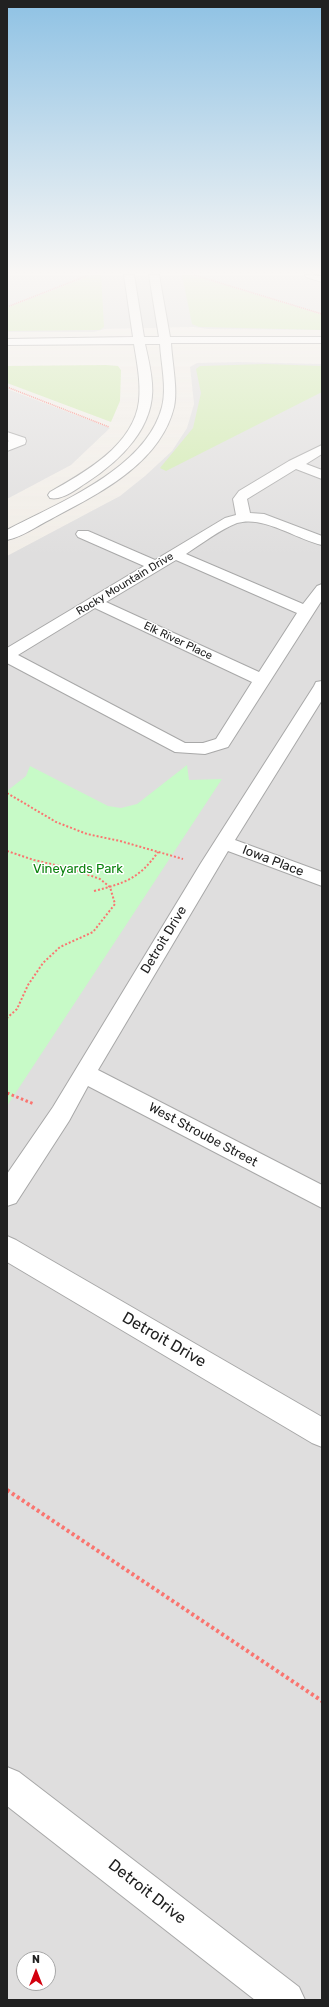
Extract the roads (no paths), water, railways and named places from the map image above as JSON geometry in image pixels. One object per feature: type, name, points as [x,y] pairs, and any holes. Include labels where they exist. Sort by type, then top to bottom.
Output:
[{"type":"street","points":[[47,499],[73,485],[100,467],[123,445],[142,415],[150,369]]},
{"type":"street","points":[[7,536],[100,488],[137,458],[157,433],[168,407],[169,393],[160,369]]},
{"type":"street","points":[[7,436],[20,441],[7,448]]},
{"type":"street","points":[[322,449],[244,494],[240,499],[244,517],[259,517],[322,541]]},
{"type":"street","points":[[294,464],[322,475]]},
{"type":"street","name":"Rocky Mountain Drive","points":[[7,655],[230,521],[244,517]]},
{"type":"street","points":[[82,534],[156,566]]},
{"type":"street","points":[[175,554],[306,611]]},
{"type":"street","points":[[7,655],[181,748],[205,749],[222,743],[306,611],[322,589]]},
{"type":"street","name":"Elk River Place","points":[[94,602],[262,680]]},
{"type":"street","name":"Detroit Drive","points":[[7,1195],[61,1114],[84,1073],[208,868],[322,686]]},
{"type":"street","name":"Iowa Place","points":[[225,842],[322,879]]},
{"type":"street","name":"West Stroube Street","points":[[84,1073],[322,1197]]},
{"type":"street","name":"Detroit Drive","points":[[7,1248],[322,1432]]},
{"type":"street","name":"Detroit Drive","points":[[7,1784],[286,2000]]},
{"type":"park label","name":"Vineyards Park","points":[[78,869]]}]
